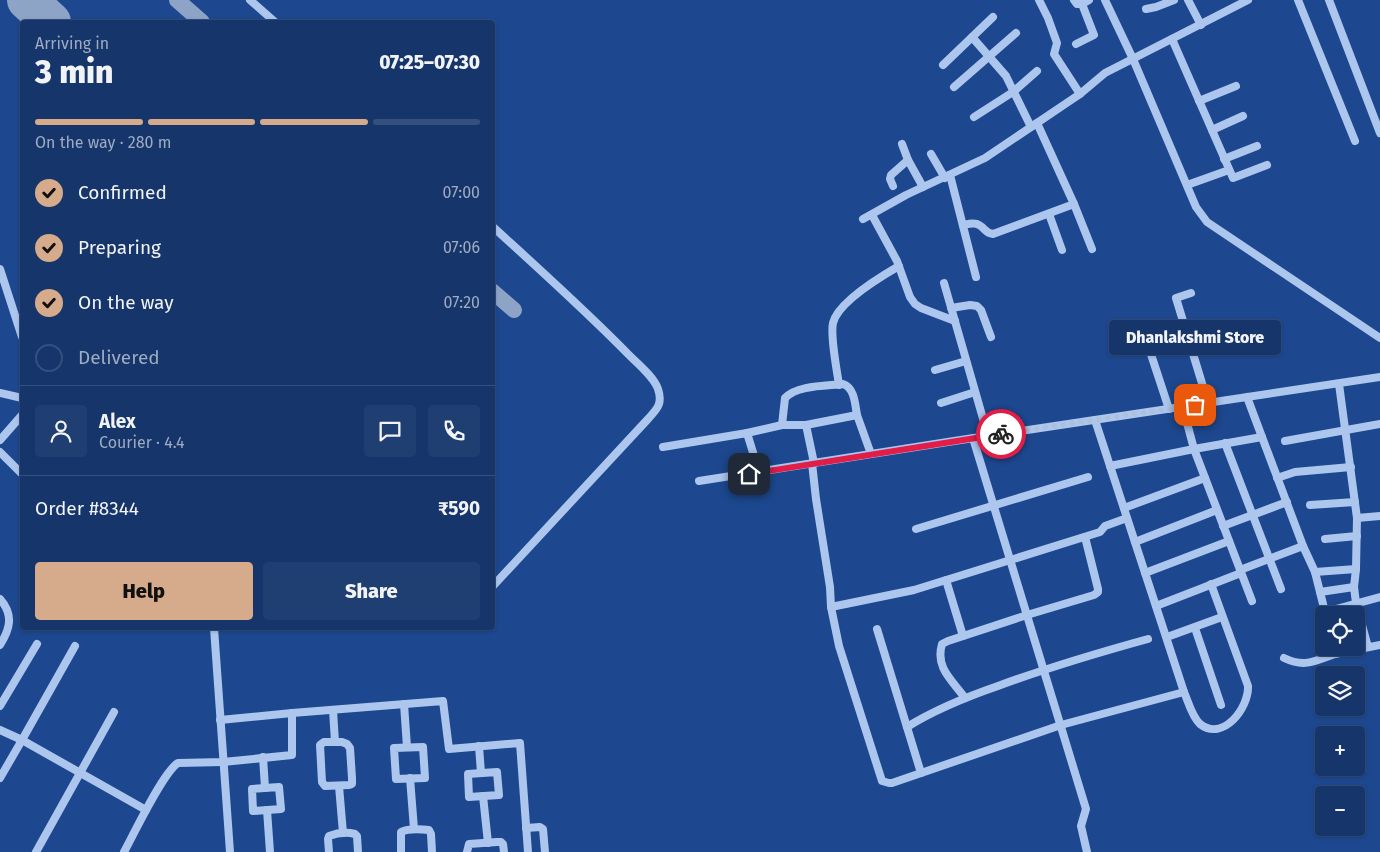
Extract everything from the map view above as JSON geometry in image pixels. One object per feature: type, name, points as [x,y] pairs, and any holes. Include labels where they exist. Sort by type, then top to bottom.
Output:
[{"type":"street","points":[[250,0],[273,20]]},
{"type":"street","points":[[1038,0],[1048,18],[1056,43],[1054,54],[1080,94]]},
{"type":"street","points":[[1074,0],[1077,4],[1086,2],[1094,34],[1076,44]]},
{"type":"street","points":[[1105,0],[1133,59],[1196,207],[1207,222],[1380,338]]},
{"type":"street","points":[[1146,9],[1174,0]]},
{"type":"street","points":[[1188,0],[1201,25]]},
{"type":"street","points":[[864,219],[906,195],[985,158],[1080,94],[1105,73],[1247,0]]},
{"type":"street","points":[[1298,0],[1354,141]]},
{"type":"street","points":[[1329,0],[1380,133]]},
{"type":"street","points":[[943,65],[993,17]]},
{"type":"street","points":[[954,87],[1016,33]]},
{"type":"street","points":[[972,37],[1006,76],[1013,92],[1034,125],[1074,204],[1092,249]]},
{"type":"street","points":[[1172,39],[1233,178],[1267,165]]},
{"type":"street","points":[[974,118],[1013,92],[1037,71]]},
{"type":"street","points":[[1199,101],[1236,86]]},
{"type":"street","points":[[1212,130],[1244,116]]},
{"type":"street","points":[[902,144],[908,160],[923,187]]},
{"type":"street","points":[[1224,159],[1257,146]]},
{"type":"street","points":[[930,154],[947,176],[963,225],[976,277]]},
{"type":"street","points":[[893,186],[890,174],[908,160]]},
{"type":"street","points":[[1186,185],[1229,170]]},
{"type":"street","points":[[963,225],[976,223],[988,234],[993,234],[1074,204]]},
{"type":"street","points":[[1049,214],[1062,250]]},
{"type":"street","points":[[872,215],[899,266],[910,297],[915,304],[955,321]]},
{"type":"street","points":[[495,229],[648,374],[658,387],[661,399],[658,407],[648,419],[495,584]]},
{"type":"street","points":[[839,385],[832,329],[836,316],[844,305],[860,292],[899,266]]},
{"type":"street","points":[[0,269],[20,331]]},
{"type":"street","points":[[944,283],[988,436]]},
{"type":"street","points":[[1191,293],[1176,298],[1208,403]]},
{"type":"street","points":[[951,308],[970,305],[977,306],[981,310],[991,337]]},
{"type":"street","points":[[1141,324],[1169,409]]},
{"type":"street","points":[[1151,353],[1190,344]]},
{"type":"street","points":[[935,370],[966,361]]},
{"type":"street","points":[[699,481],[1380,377]]},
{"type":"street","points":[[782,425],[783,405],[785,398],[789,394],[795,390],[843,384],[851,390],[857,415],[871,454]]},
{"type":"street","points":[[1339,384],[1357,518],[1354,587],[1356,603],[1368,648]]},
{"type":"street","points":[[941,403],[975,392]]},
{"type":"street","points":[[0,393],[20,398]]},
{"type":"street","points":[[1247,397],[1314,572],[1323,606]]},
{"type":"street","points":[[1182,408],[1194,449],[1252,600]]},
{"type":"street","points":[[663,447],[782,425],[806,425],[857,415]]},
{"type":"street","points":[[1095,420],[1184,692],[1197,721],[1211,729],[1221,728],[1239,714],[1245,704],[1248,693],[1248,686],[1211,584]]},
{"type":"street","points":[[1286,440],[1380,424]]},
{"type":"street","points":[[0,440],[19,425]]},
{"type":"street","points":[[806,425],[830,587],[830,607],[858,711],[882,781],[888,784],[892,783],[1061,725],[1184,692]]},
{"type":"street","points":[[747,432],[759,472]]},
{"type":"street","points":[[1110,466],[1262,437]]},
{"type":"street","points":[[973,438],[1086,809],[1081,826],[1087,852]]},
{"type":"street","points":[[1225,443],[1281,589]]},
{"type":"street","points":[[0,452],[20,467]]},
{"type":"street","points":[[1277,478],[1294,472],[1351,467]]},
{"type":"street","points":[[916,528],[1088,477]]},
{"type":"street","points":[[1124,508],[1205,478]]},
{"type":"street","points":[[1223,526],[1287,502]]},
{"type":"street","points":[[1310,505],[1355,502]]},
{"type":"street","points":[[1135,542],[1217,510]]},
{"type":"street","points":[[1357,518],[1380,516]]},
{"type":"street","points":[[830,607],[914,590],[1100,532],[1105,526],[1127,518]]},
{"type":"street","points":[[1325,539],[1357,536]]},
{"type":"street","points":[[965,698],[942,666],[940,653],[942,644],[1027,615],[1090,597],[1098,592],[1085,537]]},
{"type":"street","points":[[1145,573],[1229,541]]},
{"type":"street","points":[[1156,606],[1303,546]]},
{"type":"street","points":[[1314,572],[1356,569]]},
{"type":"street","points":[[946,580],[963,636]]},
{"type":"street","points":[[1320,592],[1354,587]]},
{"type":"street","points":[[1348,606],[1380,597]]},
{"type":"street","points":[[0,599],[6,607],[9,616],[6,636],[0,645]]},
{"type":"street","points":[[1167,637],[1222,617]]},
{"type":"street","points":[[1195,628],[1222,705]]},
{"type":"street","points":[[877,629],[921,773]]},
{"type":"street","points":[[214,630],[230,852]]},
{"type":"street","points":[[907,727],[925,716],[965,698],[1044,669],[1148,638]]},
{"type":"street","points":[[0,706],[37,644]]},
{"type":"street","points":[[1365,648],[1380,645]]},
{"type":"street","points":[[0,778],[75,646]]},
{"type":"street","points":[[1284,658],[1307,664],[1324,656]]},
{"type":"street","points":[[220,720],[443,701],[448,749],[520,743],[528,852]]},
{"type":"street","points":[[404,704],[407,748]]},
{"type":"street","points":[[333,710],[335,742]]},
{"type":"street","points":[[36,852],[114,712]]},
{"type":"street","points":[[124,852],[146,810],[174,765],[178,763],[223,762],[292,755],[292,713]]},
{"type":"street","points":[[0,730],[22,740],[146,810]]},
{"type":"street","points":[[324,742],[342,742],[350,748],[351,785],[339,786],[325,786],[322,782],[320,744],[324,742]]},
{"type":"street","points":[[479,746],[481,773]]},
{"type":"street","points":[[423,747],[425,778],[396,779],[394,748],[407,748],[423,747]]},
{"type":"street","points":[[263,758],[265,788]]},
{"type":"street","points":[[497,772],[498,795],[469,797],[468,774],[481,773],[497,772]]},
{"type":"street","points":[[410,778],[414,830]]},
{"type":"street","points":[[339,786],[343,833]]},
{"type":"street","points":[[279,787],[281,809],[267,810],[254,811],[252,790],[279,787]]},
{"type":"street","points":[[484,796],[488,843]]},
{"type":"street","points":[[267,810],[270,852]]},
{"type":"street","points":[[526,828],[540,827],[543,829],[545,852]]},
{"type":"street","points":[[401,852],[401,832],[404,830],[429,830],[432,852]]},
{"type":"street","points":[[329,852],[329,836],[343,833],[356,834],[358,852]]},
{"type":"street","points":[[467,852],[469,844],[502,842],[504,852]]},
{"type":"taxiway","points":[[177,0],[200,20]]},
{"type":"taxiway","points":[[495,294],[514,310]]},
{"type":"runway","points":[[27,0],[49,20]]},
{"type":"way so far","points":[[1001,434],[1195,405]]},
{"type":"place","name":"Dhanlakshmi Store","points":[[1195,405]]},
{"type":"route","points":[[749,474],[1001,434]]}]
